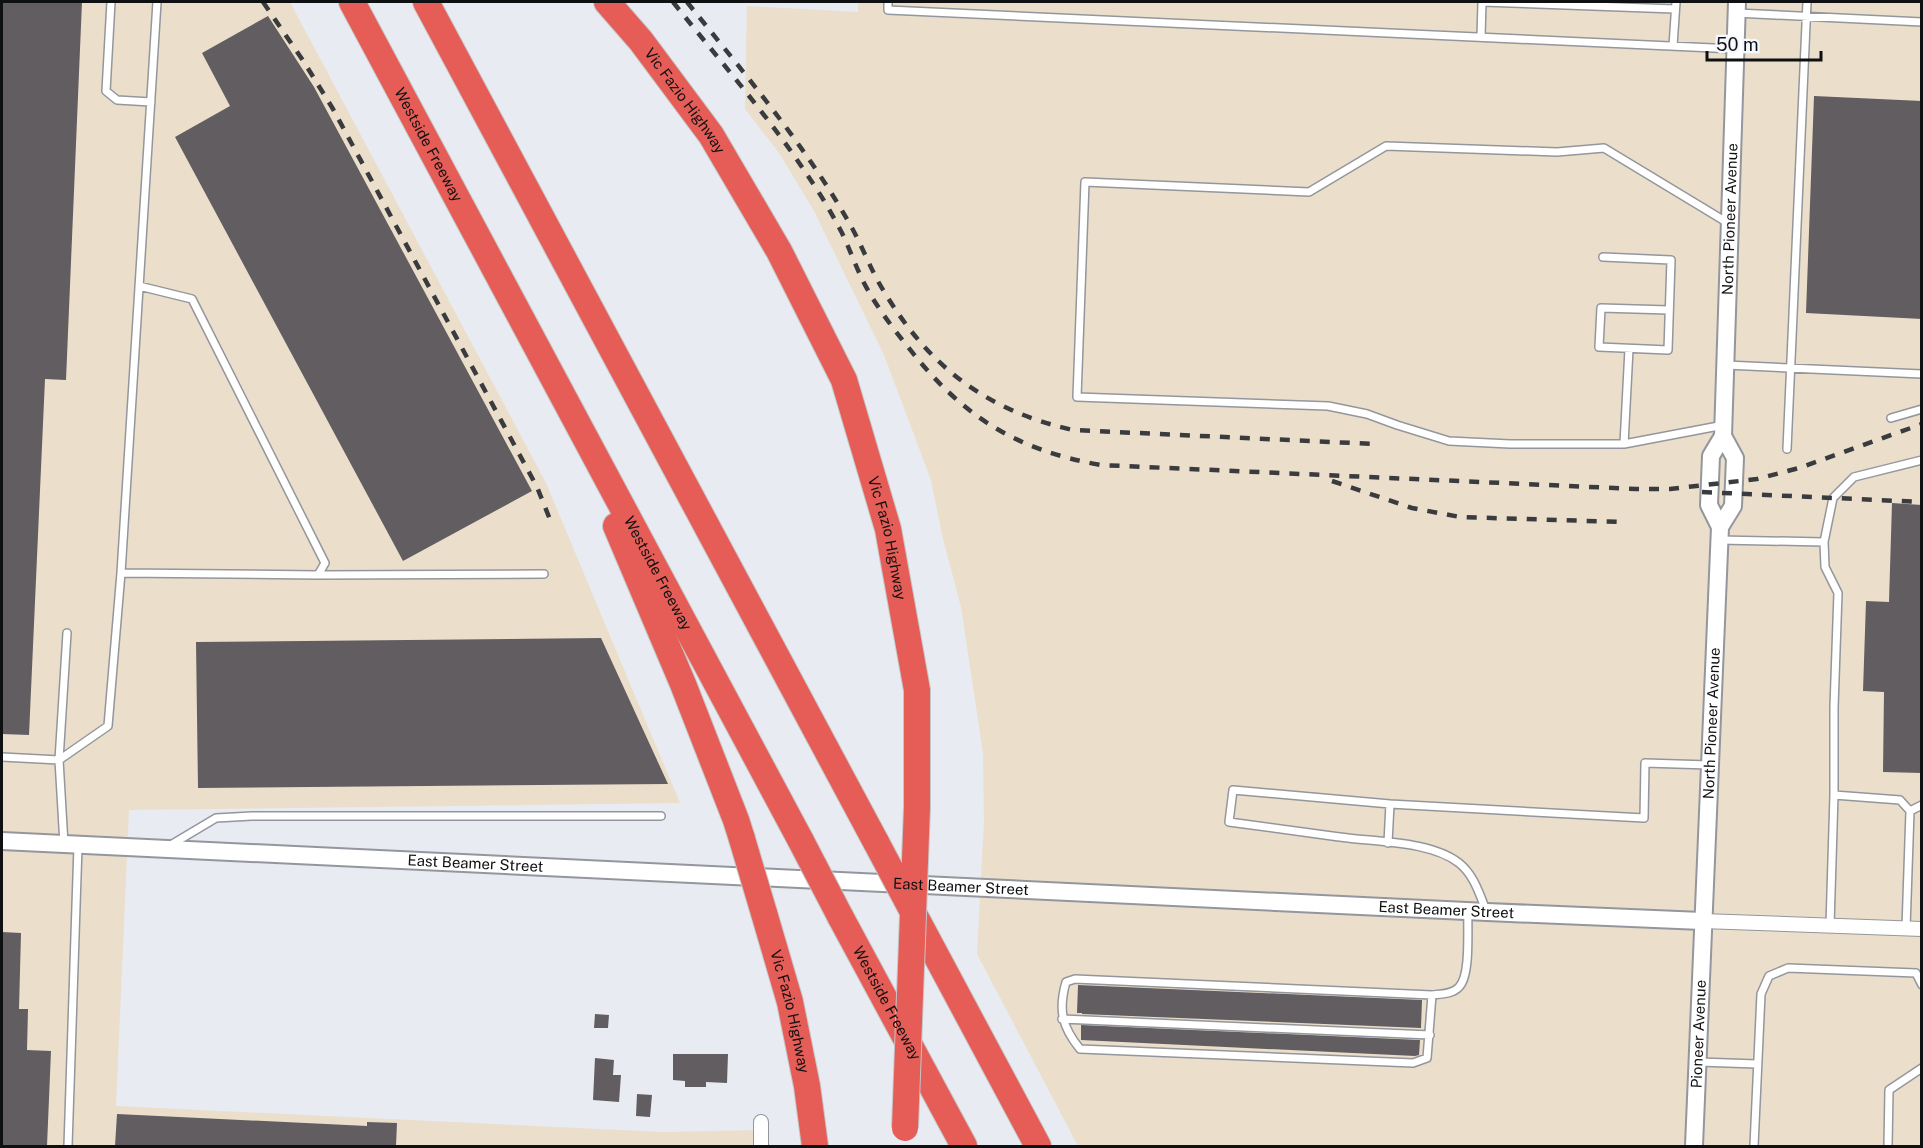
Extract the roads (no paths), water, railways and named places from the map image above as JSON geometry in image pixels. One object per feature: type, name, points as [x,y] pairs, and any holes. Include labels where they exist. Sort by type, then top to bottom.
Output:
[{"type":"highway","name":"Westside Freeway","points":[[352,2],[964,1146]]},
{"type":"highway","points":[[426,2],[1038,1146]]},
{"type":"highway","name":"Vic Fazio Highway","points":[[607,2],[641,41],[711,135],[779,251],[844,380],[888,530],[916,690],[917,807],[905,1137]]},
{"type":"highway","name":"Vic Fazio Highway","points":[[570,409],[736,820],[790,1002],[807,1086],[815,1146]]},
{"type":"street","name":"North Pioneer Avenue","points":[[1720,533],[1709,505],[1709,499],[1711,456],[1723,431],[1736,7]]},
{"type":"street","name":"North Pioneer Avenue","points":[[1702,921],[1720,533],[1733,506],[1735,458],[1723,431]]},
{"type":"street","name":"East Beamer Street","points":[[2,841],[1487,912],[1922,928]]},
{"type":"street","name":"Pioneer Avenue","points":[[1694,1146],[1702,921]]},
{"type":"street","points":[[761,1122],[761,1146]]},
{"type":"lane","points":[[111,2],[106,91],[117,100],[151,102]]},
{"type":"lane","points":[[2,757],[59,760],[108,726],[121,573],[157,2]]},
{"type":"lane","points":[[888,2],[888,10],[1735,49]]},
{"type":"lane","points":[[1481,37],[1482,2],[1676,5],[1673,46]]},
{"type":"lane","points":[[1787,449],[1807,2]]},
{"type":"lane","points":[[1736,7],[1806,16],[1922,22]]},
{"type":"lane","points":[[1723,431],[1624,444],[1510,444],[1449,441],[1367,414],[1328,406],[1077,397],[1085,183],[1309,192],[1386,146],[1557,152],[1604,148],[1730,224]]},
{"type":"lane","points":[[1603,257],[1671,260],[1668,350],[1599,347],[1601,308],[1669,310]]},
{"type":"lane","points":[[139,285],[192,299],[325,563],[318,574]]},
{"type":"lane","points":[[1624,444],[1629,349]]},
{"type":"lane","points":[[1725,365],[1922,374]]},
{"type":"lane","points":[[1891,418],[1922,409]]},
{"type":"lane","points":[[1830,925],[1838,593],[1825,567],[1824,542],[1833,498],[1854,477],[1922,460]]},
{"type":"lane","points":[[1720,533],[1824,542]]},
{"type":"lane","points":[[121,573],[181,575],[544,574]]},
{"type":"lane","points":[[67,633],[59,760],[71,844],[69,1146]]},
{"type":"lane","points":[[1487,912],[1474,878],[1459,863],[1438,852],[1388,843],[1229,822],[1233,790],[1390,804],[1644,818],[1645,763],[1709,765]]},
{"type":"lane","points":[[1834,795],[1900,800],[1910,811],[1906,928]]},
{"type":"lane","points":[[1388,843],[1390,804]]},
{"type":"lane","points":[[1910,811],[1922,805]]},
{"type":"lane","points":[[164,849],[216,818],[252,816],[662,816]]},
{"type":"lane","points":[[1432,995],[1427,1058],[1413,1063],[1080,1049],[1070,1037],[1062,1019],[1063,993],[1066,982],[1075,979],[1432,995],[1448,993],[1459,988],[1465,976],[1468,911]]},
{"type":"lane","points":[[1754,1146],[1761,994],[1769,976],[1788,968],[1916,973],[1922,985]]},
{"type":"lane","points":[[1062,1019],[1430,1035]]},
{"type":"lane","points":[[1696,1062],[1757,1064]]},
{"type":"lane","points":[[1888,1146],[1889,1090],[1922,1068]]},
{"type":"railway","points":[[263,2],[333,109],[537,487],[551,522]]},
{"type":"railway","points":[[673,2],[762,113],[820,194],[842,233],[869,292],[908,347],[928,371],[970,411],[1016,439],[1042,450],[1101,465],[1670,489],[1757,479],[1799,468],[1922,424]]},
{"type":"railway","points":[[687,2],[772,108],[819,174],[852,228],[880,285],[903,320],[921,343],[964,383],[1014,411],[1042,422],[1073,430],[1374,444]]},
{"type":"railway","points":[[1332,481],[1412,508],[1460,517],[1623,522]]},
{"type":"railway","points":[[1702,492],[1922,502]]}]
